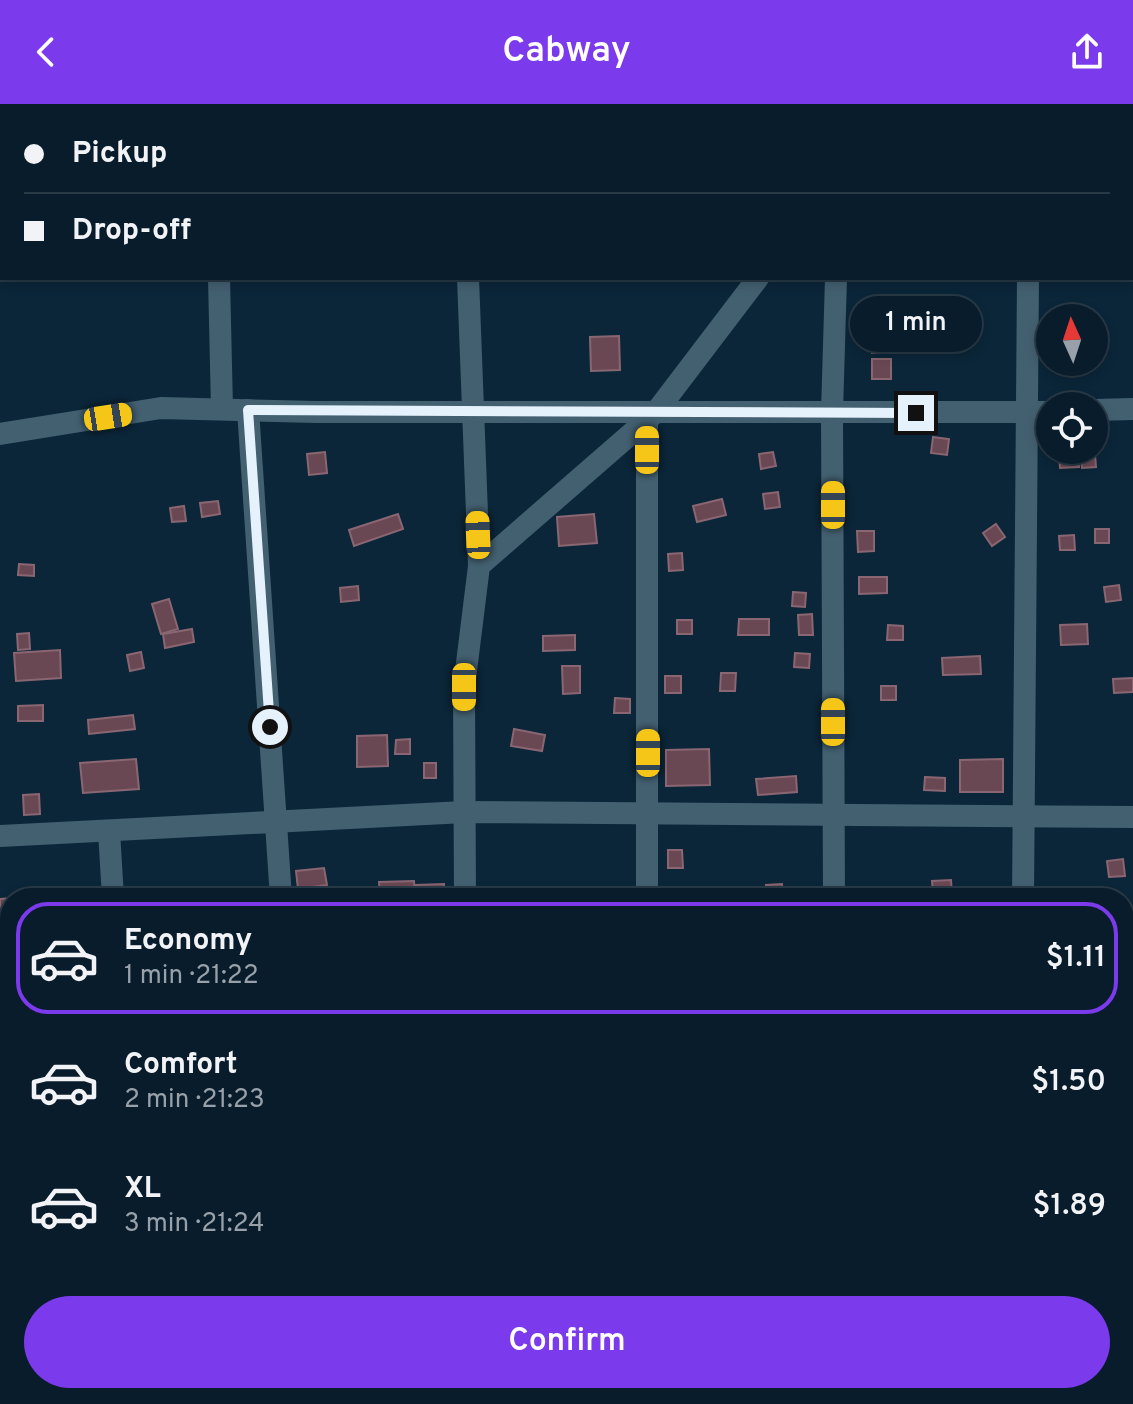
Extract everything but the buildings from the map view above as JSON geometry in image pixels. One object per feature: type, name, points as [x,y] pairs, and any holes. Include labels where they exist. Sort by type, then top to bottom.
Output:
[{"type":"street","points":[[219,280],[222,409]]},
{"type":"street","points":[[465,888],[464,687],[479,566],[468,280]]},
{"type":"street","points":[[479,566],[652,416],[756,280]]},
{"type":"street","points":[[834,888],[832,412],[836,280]]},
{"type":"street","points":[[1023,888],[1028,280]]},
{"type":"street","points":[[0,434],[161,408],[652,416],[1036,413]]},
{"type":"street","points":[[1108,410],[1133,409]]},
{"type":"street","points":[[248,410],[280,888]]},
{"type":"street","points":[[647,888],[652,416]]},
{"type":"street","points":[[0,836],[464,812],[1133,817]]},
{"type":"street","points":[[109,831],[112,888]]},
{"type":"route","points":[[270,727],[248,410],[916,413]]}]
